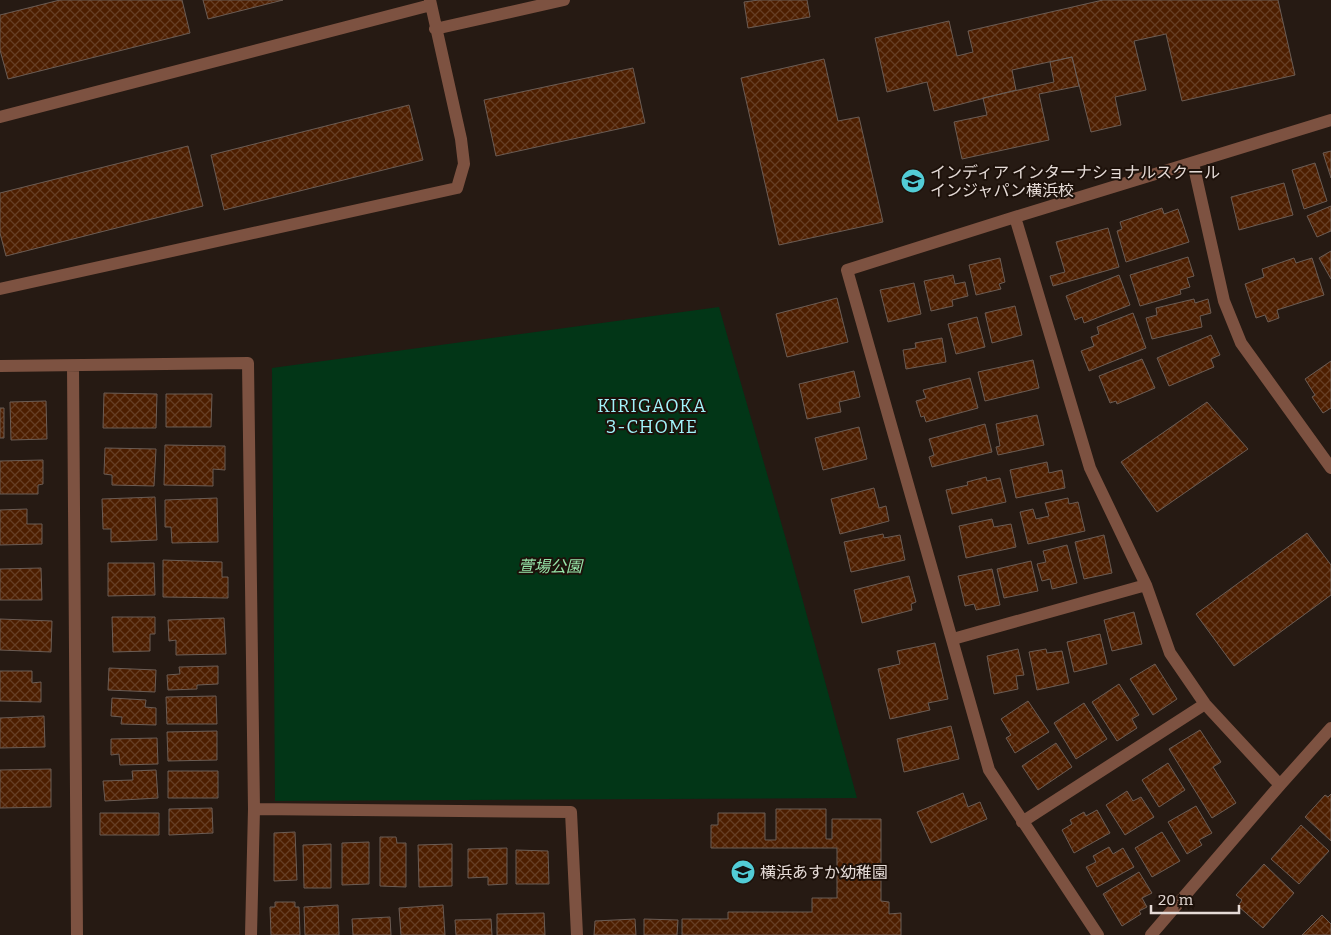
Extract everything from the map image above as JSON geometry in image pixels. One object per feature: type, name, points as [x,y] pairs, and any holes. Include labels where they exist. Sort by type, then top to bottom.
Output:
[{"type":"street","points":[[436,29],[564,0]]},
{"type":"street","points":[[0,117],[431,3],[461,139],[464,164],[457,188],[0,289]]},
{"type":"street","points":[[1098,935],[989,770],[847,270],[1331,120]]},
{"type":"street","points":[[1194,163],[1224,301],[1242,343],[1331,468]]},
{"type":"street","points":[[1015,217],[1090,468],[1146,585],[1170,654],[1206,704],[1280,785]]},
{"type":"street","points":[[0,366],[248,363],[254,809],[251,935]]},
{"type":"street","points":[[73,366],[77,935]]},
{"type":"street","points":[[953,638],[1146,585]]},
{"type":"street","points":[[1022,822],[1206,704]]},
{"type":"street","points":[[1151,935],[1331,728]]},
{"type":"street","points":[[254,809],[571,812],[577,935]]},
{"type":"green space","name":"萱場公園","points":[[719,307],[787,543],[857,798],[275,801],[272,368]]},
{"type":"building","points":[[60,0],[182,0],[190,33],[8,79],[0,50],[0,15]]},
{"type":"building","points":[[203,0],[283,0],[208,19]]},
{"type":"building","points":[[759,0],[807,0],[810,17],[748,28],[744,2]]},
{"type":"building","points":[[1103,0],[1278,0],[1295,75],[1182,101],[1166,34],[1134,41],[1146,90],[1115,97],[1121,125],[1091,132],[1072,57],[1012,70],[1016,90],[934,111],[927,82],[887,92],[875,38],[949,21],[957,56],[973,52],[968,31]]},
{"type":"building","points":[[1072,57],[1079,86],[1039,94],[1049,140],[962,159],[954,122],[987,115],[983,98],[1054,82],[1050,62]]},
{"type":"building","points":[[824,59],[838,121],[859,117],[883,222],[779,245],[741,78]]},
{"type":"building","points":[[633,68],[645,123],[496,156],[484,100]]},
{"type":"building","points":[[409,105],[423,160],[224,210],[211,155]]},
{"type":"building","points":[[188,146],[203,206],[6,256],[0,233],[0,193]]},
{"type":"building","points":[[1331,151],[1331,178],[1323,153]]},
{"type":"building","points":[[1315,163],[1327,201],[1304,209],[1292,170]]},
{"type":"building","points":[[1284,183],[1293,215],[1239,230],[1231,197]]},
{"type":"building","points":[[1331,206],[1331,231],[1317,237],[1307,216]]},
{"type":"building","points":[[1162,208],[1164,214],[1178,209],[1189,242],[1126,262],[1117,231],[1122,229],[1120,222]]},
{"type":"building","points":[[1108,228],[1119,267],[1053,286],[1050,276],[1065,272],[1056,242]]},
{"type":"building","points":[[1331,251],[1331,279],[1319,258]]},
{"type":"building","points":[[1188,257],[1194,276],[1187,278],[1190,287],[1180,290],[1181,294],[1140,306],[1130,275]]},
{"type":"building","points":[[1000,258],[1005,282],[999,284],[1001,289],[976,295],[969,265]]},
{"type":"building","points":[[1294,258],[1296,263],[1312,258],[1324,295],[1277,310],[1279,318],[1268,322],[1265,315],[1256,318],[1245,284],[1264,277],[1262,269]]},
{"type":"building","points":[[953,275],[955,284],[965,282],[968,296],[952,300],[953,306],[931,311],[924,281]]},
{"type":"building","points":[[1119,275],[1130,305],[1084,323],[1082,317],[1075,320],[1066,296]]},
{"type":"building","points":[[914,283],[921,314],[888,322],[880,290]]},
{"type":"building","points":[[837,298],[848,342],[787,357],[776,314]]},
{"type":"building","points":[[1194,299],[1195,303],[1208,299],[1211,313],[1200,316],[1202,327],[1152,339],[1146,318],[1157,315],[1156,308]]},
{"type":"building","points":[[1015,306],[1022,335],[992,343],[985,313]]},
{"type":"building","points":[[1133,313],[1146,348],[1089,371],[1081,351],[1094,346],[1091,337],[1099,334],[1097,327]]},
{"type":"building","points":[[977,317],[985,347],[956,354],[948,324]]},
{"type":"building","points":[[1211,335],[1220,355],[1211,359],[1214,367],[1169,386],[1157,358]]},
{"type":"building","points":[[942,338],[946,362],[906,369],[903,350],[916,348],[915,343]]},
{"type":"building","points":[[1142,359],[1155,388],[1117,404],[1116,401],[1110,403],[1099,376]]},
{"type":"building","points":[[1033,360],[1039,388],[985,401],[978,372]]},
{"type":"building","points":[[1331,361],[1331,408],[1323,413],[1312,397],[1315,395],[1305,379]]},
{"type":"building","points":[[854,371],[860,397],[839,402],[841,412],[807,419],[799,384]]},
{"type":"building","points":[[970,378],[978,408],[926,422],[924,416],[921,417],[916,401],[926,398],[923,390]]},
{"type":"building","points":[[104,393],[157,394],[156,428],[103,428]]},
{"type":"building","points":[[166,394],[212,394],[211,427],[166,427]]},
{"type":"building","points":[[46,401],[47,439],[11,440],[10,402]]},
{"type":"building","points":[[1207,402],[1248,449],[1157,512],[1121,462]]},
{"type":"building","points":[[0,408],[4,408],[4,438],[0,438]]},
{"type":"building","points":[[1037,415],[1044,445],[998,455],[996,447],[1000,446],[996,424]]},
{"type":"building","points":[[985,424],[992,452],[932,467],[929,457],[934,455],[929,439]]},
{"type":"building","points":[[859,427],[867,459],[823,470],[815,438]]},
{"type":"building","points":[[165,445],[225,446],[225,470],[213,469],[213,486],[164,485]]},
{"type":"building","points":[[105,448],[156,449],[154,486],[112,485],[112,475],[104,474]]},
{"type":"building","points":[[43,460],[43,484],[38,485],[38,494],[0,494],[0,461]]},
{"type":"building","points":[[1047,462],[1049,473],[1062,470],[1065,488],[1016,498],[1010,470]]},
{"type":"building","points":[[986,477],[987,481],[1000,478],[1006,502],[952,514],[946,490],[968,485],[967,482]]},
{"type":"building","points":[[874,488],[879,508],[886,506],[889,521],[840,534],[831,499]]},
{"type":"building","points":[[155,497],[157,540],[111,542],[111,529],[103,529],[102,499]]},
{"type":"building","points":[[217,498],[218,542],[172,543],[171,527],[165,527],[165,500]]},
{"type":"building","points":[[1068,498],[1069,504],[1078,502],[1085,531],[1028,544],[1020,512],[1033,509],[1036,519],[1049,516],[1045,503]]},
{"type":"building","points":[[27,509],[27,524],[42,524],[42,544],[0,545],[0,510]]},
{"type":"building","points":[[992,519],[994,527],[1011,524],[1016,547],[966,558],[959,526]]},
{"type":"building","points":[[1307,533],[1331,565],[1331,595],[1234,666],[1196,614]]},
{"type":"building","points":[[883,534],[884,538],[900,535],[905,560],[851,572],[844,542]]},
{"type":"building","points":[[1104,535],[1112,573],[1084,579],[1075,542]]},
{"type":"building","points":[[1067,545],[1077,583],[1052,589],[1050,579],[1042,581],[1037,564],[1046,562],[1043,551]]},
{"type":"building","points":[[163,560],[222,562],[222,577],[228,577],[228,598],[163,597]]},
{"type":"building","points":[[1031,561],[1038,591],[1004,598],[997,569]]},
{"type":"building","points":[[108,563],[154,563],[155,595],[108,596]]},
{"type":"building","points":[[41,568],[42,600],[0,600],[0,569]]},
{"type":"building","points":[[992,569],[1000,605],[976,610],[974,604],[965,606],[958,576]]},
{"type":"building","points":[[909,576],[916,602],[911,604],[912,610],[862,623],[854,590]]},
{"type":"building","points":[[1134,612],[1142,644],[1112,651],[1104,620]]},
{"type":"building","points":[[112,617],[155,617],[155,634],[150,634],[150,651],[113,652]]},
{"type":"building","points":[[224,618],[226,654],[176,655],[176,640],[169,641],[168,620]]},
{"type":"building","points":[[0,619],[52,621],[51,652],[0,650]]},
{"type":"building","points":[[1100,634],[1107,664],[1074,672],[1067,642]]},
{"type":"building","points":[[935,643],[948,699],[928,703],[930,710],[890,719],[878,669],[900,664],[897,651]]},
{"type":"building","points":[[1018,649],[1024,675],[1016,676],[1018,689],[994,694],[987,656]]},
{"type":"building","points":[[1046,649],[1047,653],[1062,651],[1069,683],[1037,690],[1029,652]]},
{"type":"building","points":[[1155,664],[1177,699],[1153,715],[1130,679]]},
{"type":"building","points":[[218,666],[218,684],[197,685],[197,689],[168,690],[167,675],[180,674],[179,667]]},
{"type":"building","points":[[109,668],[156,670],[155,692],[108,690]]},
{"type":"building","points":[[0,671],[32,671],[32,683],[41,682],[41,702],[0,701]]},
{"type":"building","points":[[1119,684],[1139,715],[1132,719],[1137,728],[1117,741],[1092,702]]},
{"type":"building","points":[[216,696],[217,724],[167,724],[166,697]]},
{"type":"building","points":[[112,698],[146,700],[145,707],[156,708],[156,725],[121,724],[122,717],[111,716]]},
{"type":"building","points":[[1028,701],[1049,732],[1015,753],[1006,738],[1011,735],[1001,719]]},
{"type":"building","points":[[1084,703],[1107,739],[1076,759],[1054,723]]},
{"type":"building","points":[[44,716],[45,747],[0,748],[0,718]]},
{"type":"building","points":[[951,726],[959,759],[904,772],[897,739]]},
{"type":"building","points":[[1200,730],[1221,762],[1213,767],[1236,803],[1212,818],[1169,749]]},
{"type":"building","points":[[217,731],[217,760],[168,761],[167,732]]},
{"type":"building","points":[[157,738],[158,764],[120,765],[119,754],[111,755],[111,739]]},
{"type":"building","points":[[1056,743],[1072,767],[1038,790],[1022,766]]},
{"type":"building","points":[[1168,763],[1185,790],[1159,807],[1142,780]]},
{"type":"building","points":[[51,769],[51,807],[0,808],[0,770]]},
{"type":"building","points":[[156,770],[158,798],[105,801],[103,781],[133,780],[132,771]]},
{"type":"building","points":[[168,771],[218,771],[218,798],[168,798]]},
{"type":"building","points":[[1127,791],[1133,801],[1141,797],[1154,817],[1125,835],[1106,805]]},
{"type":"building","points":[[963,793],[968,807],[980,802],[987,819],[931,843],[917,812]]},
{"type":"building","points":[[1331,794],[1331,841],[1305,817],[1325,795],[1328,797]]},
{"type":"building","points":[[1196,806],[1212,833],[1199,840],[1202,845],[1187,854],[1168,822]]},
{"type":"building","points":[[212,808],[213,833],[169,835],[169,809]]},
{"type":"building","points":[[776,809],[826,809],[826,839],[832,839],[832,819],[881,819],[881,901],[889,902],[889,914],[901,913],[901,935],[682,935],[682,919],[728,919],[728,912],[812,912],[812,898],[837,898],[837,848],[711,848],[711,825],[718,825],[718,813],[765,813],[765,840],[776,840]]},
{"type":"building","points":[[1097,810],[1110,833],[1074,853],[1062,830],[1072,824],[1070,820],[1084,812],[1086,816]]},
{"type":"building","points":[[100,813],[159,813],[159,835],[100,835]]},
{"type":"building","points":[[1301,825],[1329,851],[1299,884],[1271,859]]},
{"type":"building","points":[[295,832],[297,880],[274,881],[274,833]]},
{"type":"building","points":[[1162,832],[1180,861],[1152,877],[1135,848]]},
{"type":"building","points":[[380,837],[396,837],[397,843],[406,843],[406,887],[380,886]]},
{"type":"building","points":[[369,842],[369,884],[342,885],[342,843]]},
{"type":"building","points":[[331,844],[331,888],[304,888],[303,845]]},
{"type":"building","points":[[452,844],[452,886],[419,887],[418,845]]},
{"type":"building","points":[[1109,847],[1113,854],[1123,848],[1134,867],[1097,887],[1086,867],[1096,862],[1093,856]]},
{"type":"building","points":[[507,848],[507,884],[488,885],[488,877],[468,878],[468,849]]},
{"type":"building","points":[[516,850],[548,851],[549,884],[516,884]]},
{"type":"building","points":[[1264,864],[1294,893],[1263,928],[1238,906],[1242,900],[1236,895]]},
{"type":"building","points":[[1139,872],[1152,893],[1142,898],[1147,907],[1139,911],[1141,914],[1122,926],[1103,894]]},
{"type":"building","points":[[275,902],[295,902],[295,907],[299,907],[300,935],[271,935],[270,907],[275,907]]},
{"type":"building","points":[[338,905],[339,935],[305,935],[304,907]]},
{"type":"building","points":[[443,905],[445,935],[401,935],[399,908]]},
{"type":"building","points":[[544,913],[545,935],[497,935],[497,914]]},
{"type":"building","points":[[1322,915],[1331,924],[1331,935],[1302,935]]},
{"type":"building","points":[[390,917],[391,935],[353,935],[352,919]]},
{"type":"building","points":[[491,919],[492,935],[456,935],[455,920]]},
{"type":"building","points":[[635,919],[636,935],[594,935],[595,921]]},
{"type":"building","points":[[644,919],[678,920],[677,935],[644,935]]},
{"type":"place","name":"インディア インターナショナルスクール インジャパン横浜校","points":[[913,181]]},
{"type":"place","name":"横浜あすか幼稚園","points":[[743,872]]},
{"type":"district","name":"KIRIGAOKA 3-CHOME","points":[[652,416]]}]
